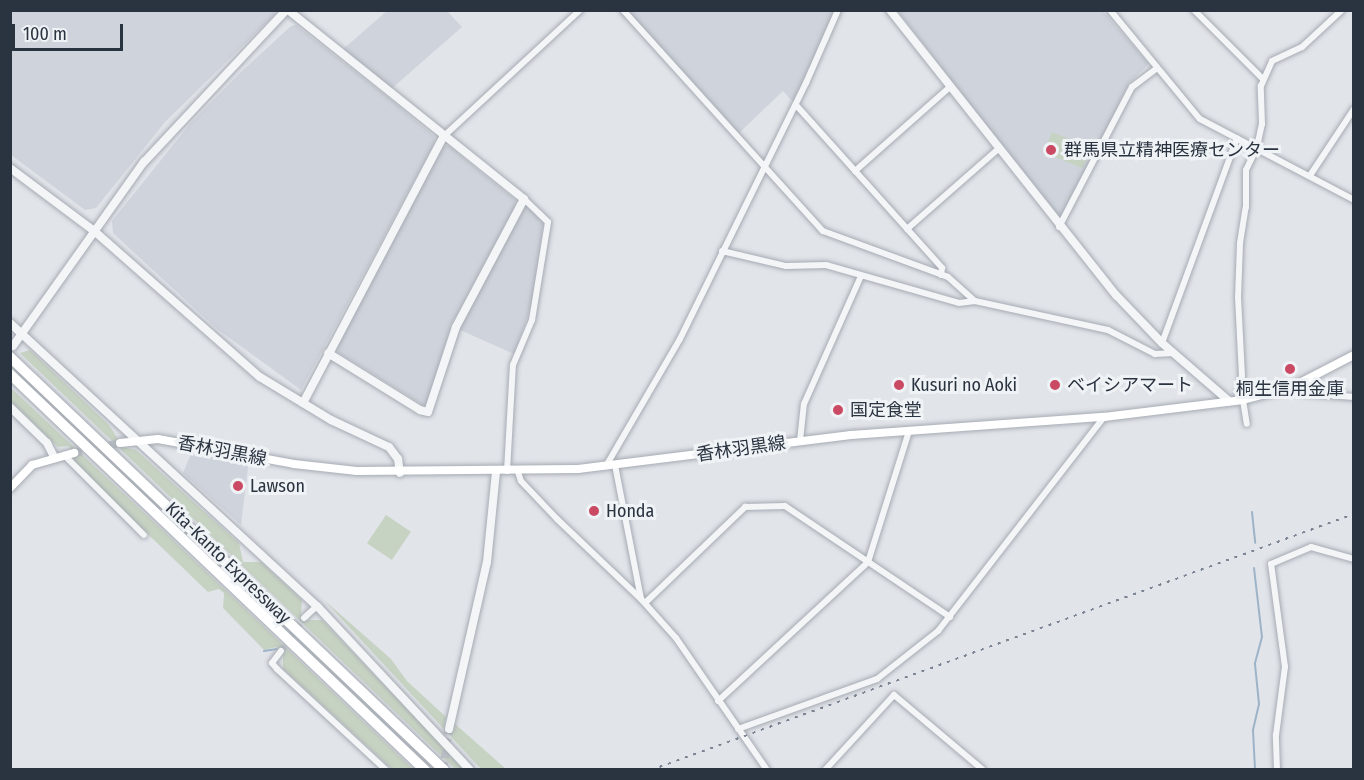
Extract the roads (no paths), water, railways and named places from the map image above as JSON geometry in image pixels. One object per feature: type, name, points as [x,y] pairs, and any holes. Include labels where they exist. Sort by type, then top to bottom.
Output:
[{"type":"highway","name":"Kita-Kanto Expressway","points":[[12,351],[444,770]]},
{"type":"highway","name":"Kita-Kanto Expressway","points":[[10,374],[426,770]]},
{"type":"main road","name":"香林羽黒線","points":[[120,443],[158,439],[294,464],[400,473],[518,472],[611,466],[800,441],[1104,417],[1237,400],[1292,387],[1353,355]]},
{"type":"main road","points":[[10,488],[32,465],[74,453]]},
{"type":"street","points":[[12,351],[93,230],[158,144],[287,10],[443,137],[524,199],[548,222],[532,321],[513,365],[507,472]]},
{"type":"street","points":[[303,404],[443,137],[580,10]]},
{"type":"street","points":[[623,10],[765,167],[831,236],[942,275],[975,301]]},
{"type":"street","points":[[643,601],[611,466],[680,339],[795,105],[838,10]]},
{"type":"street","points":[[890,10],[1059,227],[1162,343],[1237,400],[1247,424]]},
{"type":"street","points":[[1110,10],[1197,117],[1311,174],[1353,200]]},
{"type":"street","points":[[1194,10],[1263,79]]},
{"type":"street","points":[[1237,400],[1242,376],[1238,298],[1240,243],[1246,207],[1245,170],[1257,147],[1263,79],[1272,61],[1302,47],[1342,10]]},
{"type":"street","points":[[1059,227],[1132,87],[1157,68]]},
{"type":"street","points":[[855,171],[950,87]]},
{"type":"street","points":[[795,105],[942,268],[942,275]]},
{"type":"street","points":[[1311,174],[1353,109]]},
{"type":"street","points":[[1162,343],[1237,138]]},
{"type":"street","points":[[907,229],[998,149]]},
{"type":"street","points":[[10,168],[93,230],[230,354],[303,404],[389,447],[398,459],[400,473]]},
{"type":"street","points":[[328,353],[424,412],[429,412],[456,327],[524,199]]},
{"type":"street","points":[[722,251],[786,266],[826,266],[959,303],[975,301],[1114,332],[1155,354],[1174,353]]},
{"type":"street","points":[[800,441],[804,404],[861,276]]},
{"type":"street","points":[[10,322],[135,441],[317,606],[470,770]]},
{"type":"street","points":[[1292,387],[1306,393],[1353,397]]},
{"type":"street","points":[[10,407],[47,443],[54,457]]},
{"type":"street","points":[[738,729],[877,679],[950,617],[1104,417]]},
{"type":"street","points":[[718,701],[868,562],[909,431]]},
{"type":"street","points":[[64,455],[144,535]]},
{"type":"street","points":[[449,729],[487,562],[496,472]]},
{"type":"street","points":[[518,472],[521,481],[557,519],[643,601],[676,638],[767,770]]},
{"type":"street","points":[[643,601],[745,507],[785,506],[950,617]]},
{"type":"street","points":[[1277,770],[1275,735],[1285,657],[1271,564],[1311,547],[1353,559]]},
{"type":"street","points":[[304,618],[317,606]]},
{"type":"street","points":[[280,651],[272,663],[386,770]]},
{"type":"street","points":[[825,770],[894,695],[983,770]]},
{"type":"waterway","points":[[1252,512],[1255,543]]},
{"type":"waterway","points":[[1254,568],[1262,637],[1255,664],[1259,704],[1253,730],[1255,770]]},
{"type":"waterway","points":[[264,651],[277,649]]},
{"type":"tunnel","points":[[74,453],[120,443]]},
{"type":"tunnel","points":[[281,651],[304,618]]},
{"type":"tunnel","points":[[443,770],[449,729]]},
{"type":"railway","points":[[651,770],[1354,514]]},
{"type":"place","name":"群馬県立精神医療センター","points":[[1051,150]]},
{"type":"place","name":"桐生信用金庫","points":[[1290,369]]},
{"type":"place","name":"Kusuri no Aoki","points":[[899,385]]},
{"type":"place","name":"ベイシアマート","points":[[1055,385]]},
{"type":"place","name":"国定食堂","points":[[838,410]]},
{"type":"place","name":"Lawson","points":[[238,486]]},
{"type":"place","name":"Honda","points":[[594,511]]}]
